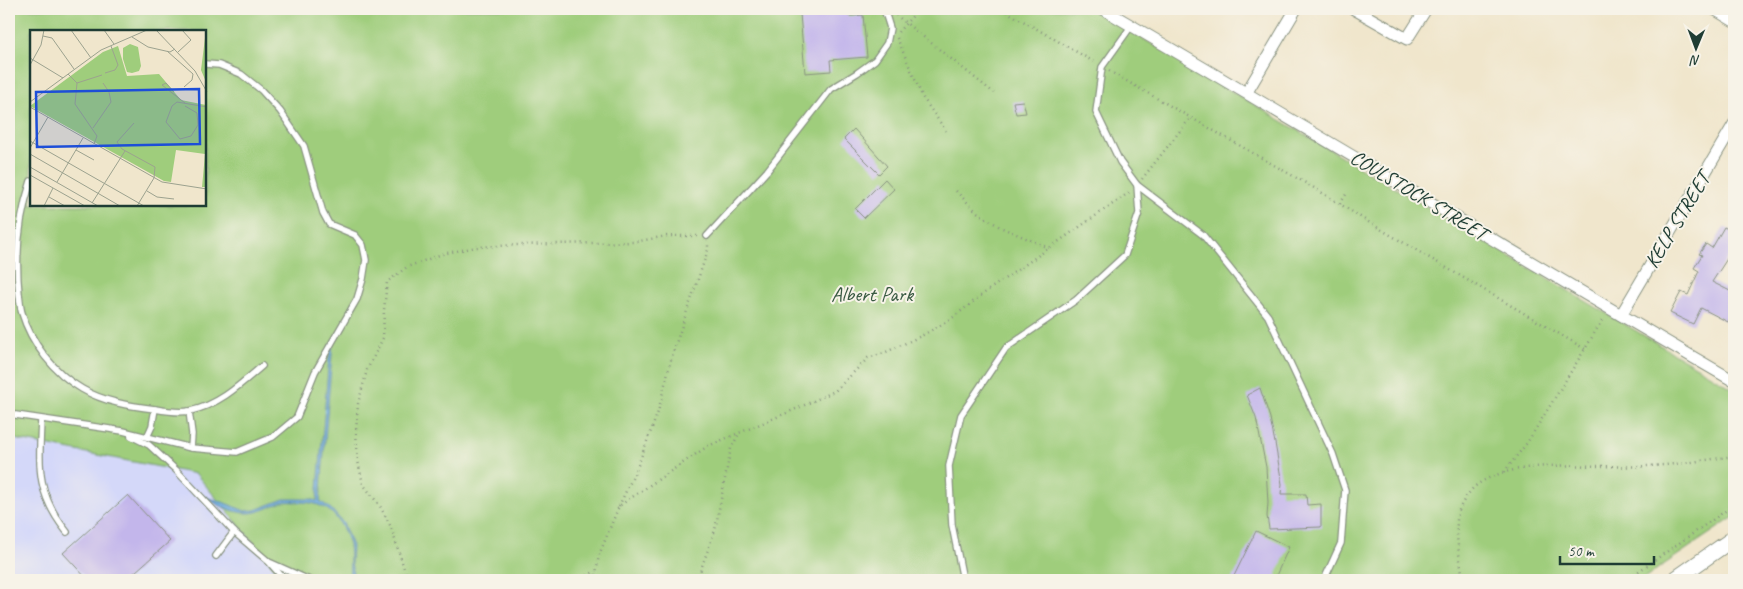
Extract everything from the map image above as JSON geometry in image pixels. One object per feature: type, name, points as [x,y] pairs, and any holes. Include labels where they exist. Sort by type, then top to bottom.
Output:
[{"type":"street","name":"COULSTOCK STREET","points":[[1103,9],[1734,381]]},
{"type":"street","points":[[1246,92],[1296,9]]},
{"type":"street","points":[[1354,9],[1407,39],[1426,9]]},
{"type":"street","points":[[1714,9],[1734,21]]},
{"type":"street","name":"KELP STREET","points":[[1621,316],[1734,124]]},
{"type":"street","points":[[1674,580],[1734,538]]},
{"type":"lane","points":[[707,236],[767,171],[831,89],[875,60],[887,43],[890,28],[884,9]]},
{"type":"lane","points":[[1132,25],[1102,66],[1096,112],[1120,162],[1137,185],[1203,236],[1268,316],[1333,454],[1345,490],[1340,543],[1324,580]]},
{"type":"lane","points":[[9,414],[123,432],[191,448],[238,452],[273,437],[297,417],[315,372],[358,299],[366,260],[363,245],[355,236],[329,224],[323,213],[304,146],[280,110],[261,90],[241,74],[219,65],[206,64]]},
{"type":"lane","points":[[30,184],[24,203],[17,256],[22,312],[32,338],[62,375],[82,389],[105,399],[120,404],[173,412],[189,411],[215,401],[237,388],[262,366]]},
{"type":"lane","points":[[963,580],[952,525],[949,466],[961,415],[1006,348],[1076,300],[1125,255],[1139,213],[1137,185]]},
{"type":"lane","points":[[147,437],[152,426],[155,409]]},
{"type":"lane","points":[[189,411],[192,434],[191,448]]},
{"type":"lane","points":[[41,420],[41,486],[48,505],[67,532]]},
{"type":"lane","points":[[123,432],[149,445],[170,464],[234,532],[269,562],[284,580]]},
{"type":"lane","points":[[216,556],[234,532]]},
{"type":"lane","points":[[269,562],[309,580]]},
{"type":"path","points":[[887,43],[919,9]]},
{"type":"path","points":[[1002,9],[1316,189],[1585,350]]},
{"type":"path","points":[[893,13],[994,93]]},
{"type":"path","points":[[896,34],[923,98],[946,131]]},
{"type":"path","points":[[620,506],[708,446],[835,390],[868,358],[884,353],[923,335],[951,319],[987,291],[1126,196],[1191,118]]},
{"type":"path","points":[[956,191],[977,212],[1000,227],[1050,248]]},
{"type":"path","points":[[1340,204],[1347,193]]},
{"type":"path","points":[[410,580],[406,579],[391,527],[380,506],[363,484],[358,461],[356,432],[358,404],[367,370],[383,338],[387,282],[407,267],[442,254],[476,247],[518,244],[634,242],[667,236],[707,236],[708,250],[673,352],[658,412],[637,468],[599,555],[595,580]]},
{"type":"path","points":[[1503,473],[1527,443],[1606,313]]},
{"type":"path","points":[[697,580],[715,530],[731,448],[739,433]]},
{"type":"path","points":[[1463,580],[1457,542],[1459,511],[1467,494],[1478,484],[1503,473],[1541,467],[1648,466],[1734,456]]},
{"type":"path","points":[[1626,580],[1734,504]]},
{"type":"path","points":[[578,580],[596,571]]},
{"type":"shaded area","points":[[9,438],[196,474],[285,580],[9,580]]},
{"type":"green space","name":"Albert Park","points":[[9,9],[1093,9],[1734,389],[1734,517],[1641,580],[285,580],[196,474],[9,438]]},
{"type":"water","points":[[333,342],[320,501],[331,509],[343,523],[352,546],[351,562],[354,580],[350,579],[350,549],[346,535],[337,519],[325,508],[309,503],[283,502],[256,512],[241,513],[200,496],[220,501],[245,511],[255,510],[284,499],[310,499],[317,501],[330,345]]},
{"type":"building","points":[[828,9],[848,9],[848,16],[863,15],[867,57],[830,60],[831,71],[805,73],[800,14],[828,12]]},
{"type":"building","points":[[1023,101],[1026,113],[1016,114],[1013,102]]},
{"type":"building","points":[[854,129],[887,166],[879,174],[844,139]]},
{"type":"building","points":[[885,179],[894,189],[864,218],[855,209]]},
{"type":"building","points":[[1724,227],[1734,232],[1734,248],[1712,282],[1734,293],[1731,304],[1734,306],[1734,310],[1728,322],[1701,308],[1693,324],[1670,313],[1681,292],[1688,295],[1699,271],[1694,268],[1702,255],[1699,254],[1706,244],[1712,248]]},
{"type":"building","points":[[1260,388],[1270,418],[1275,443],[1282,484],[1281,494],[1306,494],[1307,505],[1321,504],[1321,527],[1269,529],[1266,467],[1256,418],[1247,395]]},
{"type":"building","points":[[128,495],[170,541],[126,580],[88,580],[63,553]]},
{"type":"building","points":[[1256,531],[1289,547],[1274,580],[1232,580]]}]
